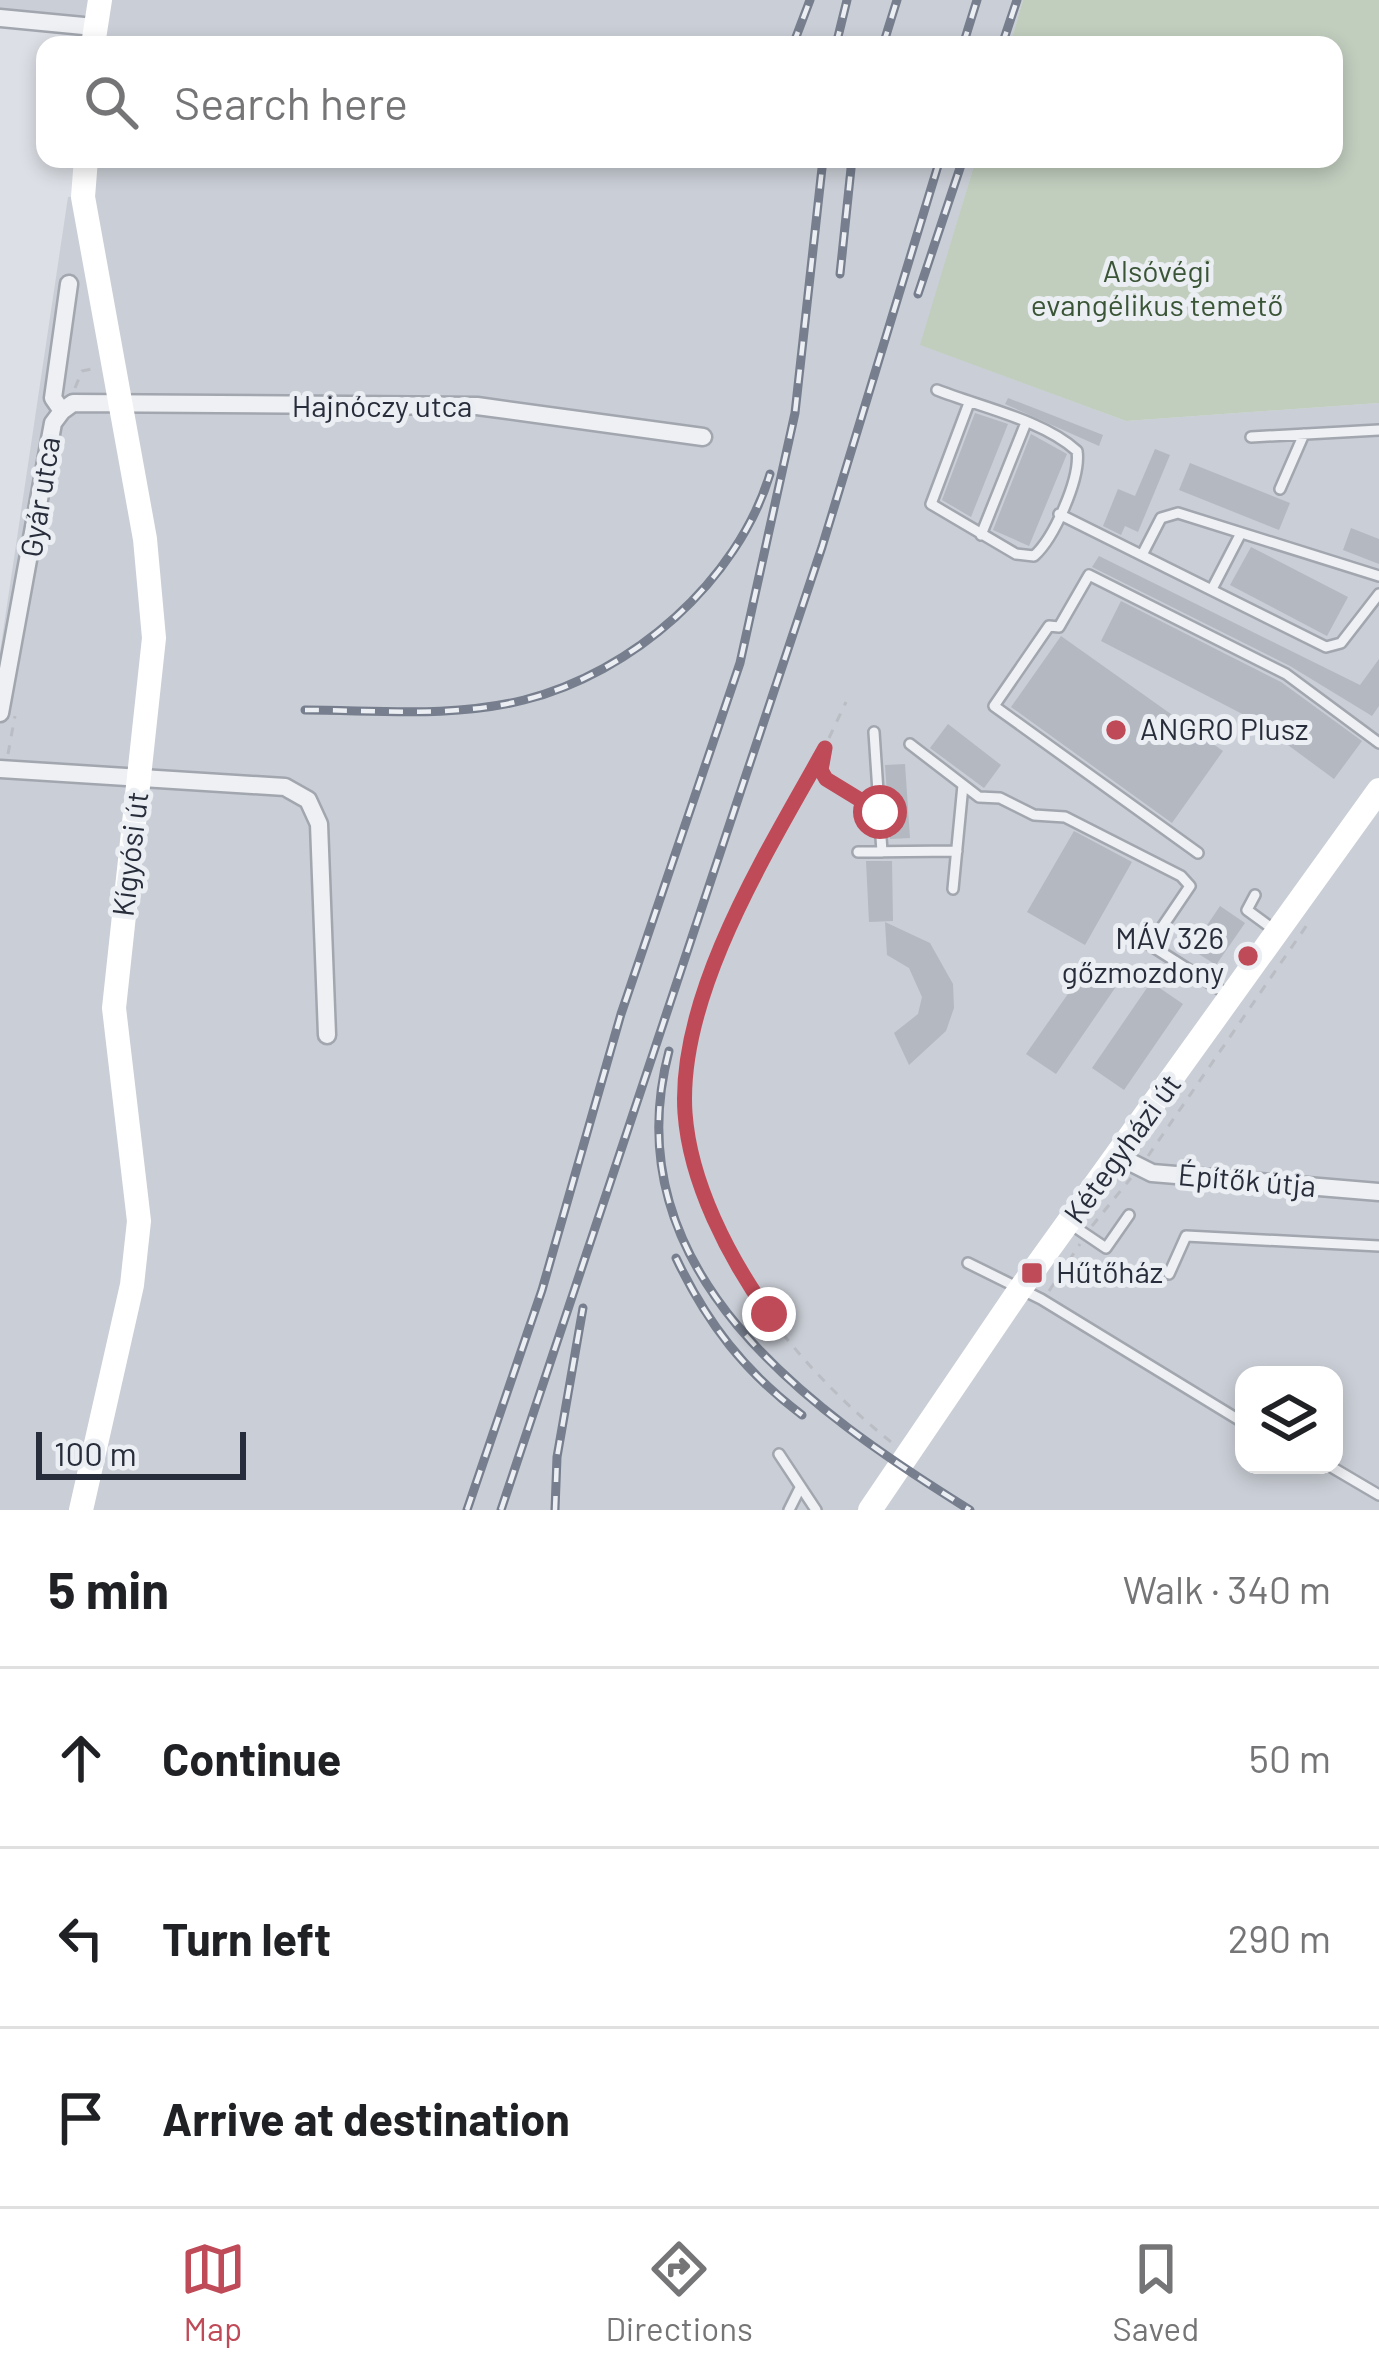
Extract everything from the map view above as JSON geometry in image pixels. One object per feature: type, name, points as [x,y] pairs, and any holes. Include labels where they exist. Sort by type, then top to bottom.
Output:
[{"type":"main road","name":"Kígyósi út","points":[[81,1510],[132,1285],[139,1221],[114,1008],[154,638],[151,592],[83,197],[85,168]]},
{"type":"main road","name":"Kétegyházi út","points":[[870,1510],[1018,1292],[1379,790]]},
{"type":"street","points":[[6,14],[94,17]]},
{"type":"street","name":"Gyár utca","points":[[0,713],[53,423],[68,407],[53,398],[69,284]]},
{"type":"street","name":"Hajnóczy utca","points":[[68,407],[478,406],[703,437]]},
{"type":"street","points":[[3,769],[284,787],[308,800],[320,824],[327,1035]]},
{"type":"street","name":"Építők útja","points":[[1118,1156],[1152,1173],[1379,1192]]},
{"type":"lane","points":[[937,391],[969,403],[1025,425],[1077,451],[1078,463],[1059,514],[1034,556],[1016,554],[935,510],[930,499],[969,403]]},
{"type":"lane","points":[[981,535],[1025,425]]},
{"type":"lane","points":[[1251,437],[1379,430]]},
{"type":"lane","points":[[1280,489],[1304,434]]},
{"type":"lane","points":[[1143,554],[1161,518],[1171,513],[1379,576]]},
{"type":"lane","points":[[1059,514],[1327,647],[1341,643],[1379,593]]},
{"type":"lane","points":[[1212,590],[1240,533]]},
{"type":"lane","points":[[1198,853],[994,706],[1048,626],[1059,627],[1089,574],[1286,674],[1375,740]]},
{"type":"lane","points":[[874,732],[882,852]]},
{"type":"lane","points":[[910,744],[979,797],[1000,798],[1034,815],[1065,817],[1181,876],[1190,886],[1150,945],[1231,997]]},
{"type":"lane","points":[[825,748],[821,770],[826,779],[880,812]]},
{"type":"lane","points":[[953,889],[963,785]]},
{"type":"lane","points":[[858,852],[957,851]]},
{"type":"lane","points":[[1255,895],[1247,910],[1278,932]]},
{"type":"lane","points":[[1070,1223],[1106,1248],[1129,1215]]},
{"type":"lane","points":[[1168,1274],[1186,1236],[1379,1246]]},
{"type":"lane","points":[[968,1263],[1018,1292],[1041,1299],[1235,1418]]},
{"type":"lane","points":[[779,1454],[816,1510]]},
{"type":"lane","points":[[1343,1474],[1379,1495]]},
{"type":"lane","points":[[789,1510],[800,1488]]},
{"type":"path","points":[[68,407],[82,371],[111,366]]},
{"type":"path","points":[[3,769],[18,701]]},
{"type":"path","points":[[846,703],[730,922],[694,1040],[685,1109],[690,1146],[708,1199],[749,1286],[830,1389],[907,1454]]},
{"type":"shaded area","points":[[0,0],[1023,0],[1013,36],[89,36],[0,20]]},
{"type":"shaded area","points":[[85,168],[973,168],[921,345],[1126,421],[1379,403],[1379,1510],[0,1510],[0,652],[68,197],[83,196]]},
{"type":"green space","name":"Alsóvégi evangélikus temető","points":[[1023,0],[1379,0],[1379,403],[1126,421],[920,345],[973,168],[1343,168],[1343,36],[1013,36]]},
{"type":"building","points":[[1008,398],[1103,435],[1099,446],[1005,404]]},
{"type":"building","points":[[975,413],[1008,424],[971,517],[942,500]]},
{"type":"building","points":[[1031,434],[1067,454],[1029,546],[993,530]]},
{"type":"building","points":[[1155,449],[1170,455],[1138,532],[1125,526],[1121,535],[1103,526],[1118,489],[1135,496]]},
{"type":"building","points":[[1190,463],[1290,503],[1279,530],[1179,490]]},
{"type":"building","points":[[1351,528],[1379,539],[1379,564],[1343,550]]},
{"type":"building","points":[[1251,547],[1348,597],[1327,636],[1230,585]]},
{"type":"building","points":[[1099,556],[1360,685],[1379,659],[1379,706],[1372,716],[1290,666],[1092,567]]},
{"type":"building","points":[[1121,601],[1281,682],[1362,741],[1334,779],[1254,720],[1101,641]]},
{"type":"building","name":"ANGRO Plusz","points":[[1061,636],[1223,751],[1172,823],[1011,707]]},
{"type":"building","points":[[948,724],[1001,765],[984,788],[930,748]]},
{"type":"building","points":[[905,764],[910,838],[890,839],[885,765]]},
{"type":"building","points":[[1074,831],[1132,862],[1085,945],[1027,912]]},
{"type":"building","points":[[866,861],[892,861],[893,921],[869,922]]},
{"type":"building","points":[[1220,906],[1245,923],[1216,965],[1191,949]]},
{"type":"building","points":[[885,922],[930,943],[953,984],[954,1008],[946,1031],[909,1065],[894,1033],[918,1014],[922,997],[909,968],[887,955]]},
{"type":"building","points":[[1086,968],[1115,988],[1056,1074],[1026,1054]]},
{"type":"building","points":[[1151,982],[1183,1004],[1124,1090],[1092,1068]]},
{"type":"railway","points":[[796,36],[810,0]]},
{"type":"railway","points":[[838,36],[847,0]]},
{"type":"railway","points":[[886,36],[897,0]]},
{"type":"railway","points":[[966,36],[977,0]]},
{"type":"railway","points":[[1005,36],[1017,0]]},
{"type":"railway","points":[[467,1510],[542,1290],[621,1014],[740,663],[795,413],[822,168]]},
{"type":"railway","points":[[840,274],[851,168]]},
{"type":"railway","points":[[501,1510],[822,547],[937,168]]},
{"type":"railway","points":[[918,294],[960,168]]},
{"type":"railway","points":[[305,710],[415,712],[497,706],[564,687],[603,668],[641,645],[706,586],[733,551],[770,474]]},
{"type":"railway","points":[[669,1051],[659,1130],[669,1201],[696,1267],[737,1326],[789,1379],[847,1427],[970,1510]]},
{"type":"railway","points":[[676,1258],[729,1344],[802,1415]]},
{"type":"railway","points":[[555,1510],[557,1457],[583,1308]]},
{"type":"place","name":"ANGRO Plusz","points":[[1116,730]]},
{"type":"place","name":"MÁV 326 gőzmozdony","points":[[1248,956]]},
{"type":"place","name":"Hűtőház","points":[[1032,1273]]},
{"type":"route","points":[[769,1314],[732,1253],[690,1146],[685,1109],[694,1040],[730,922],[825,748],[821,770],[826,779],[880,812]]}]
